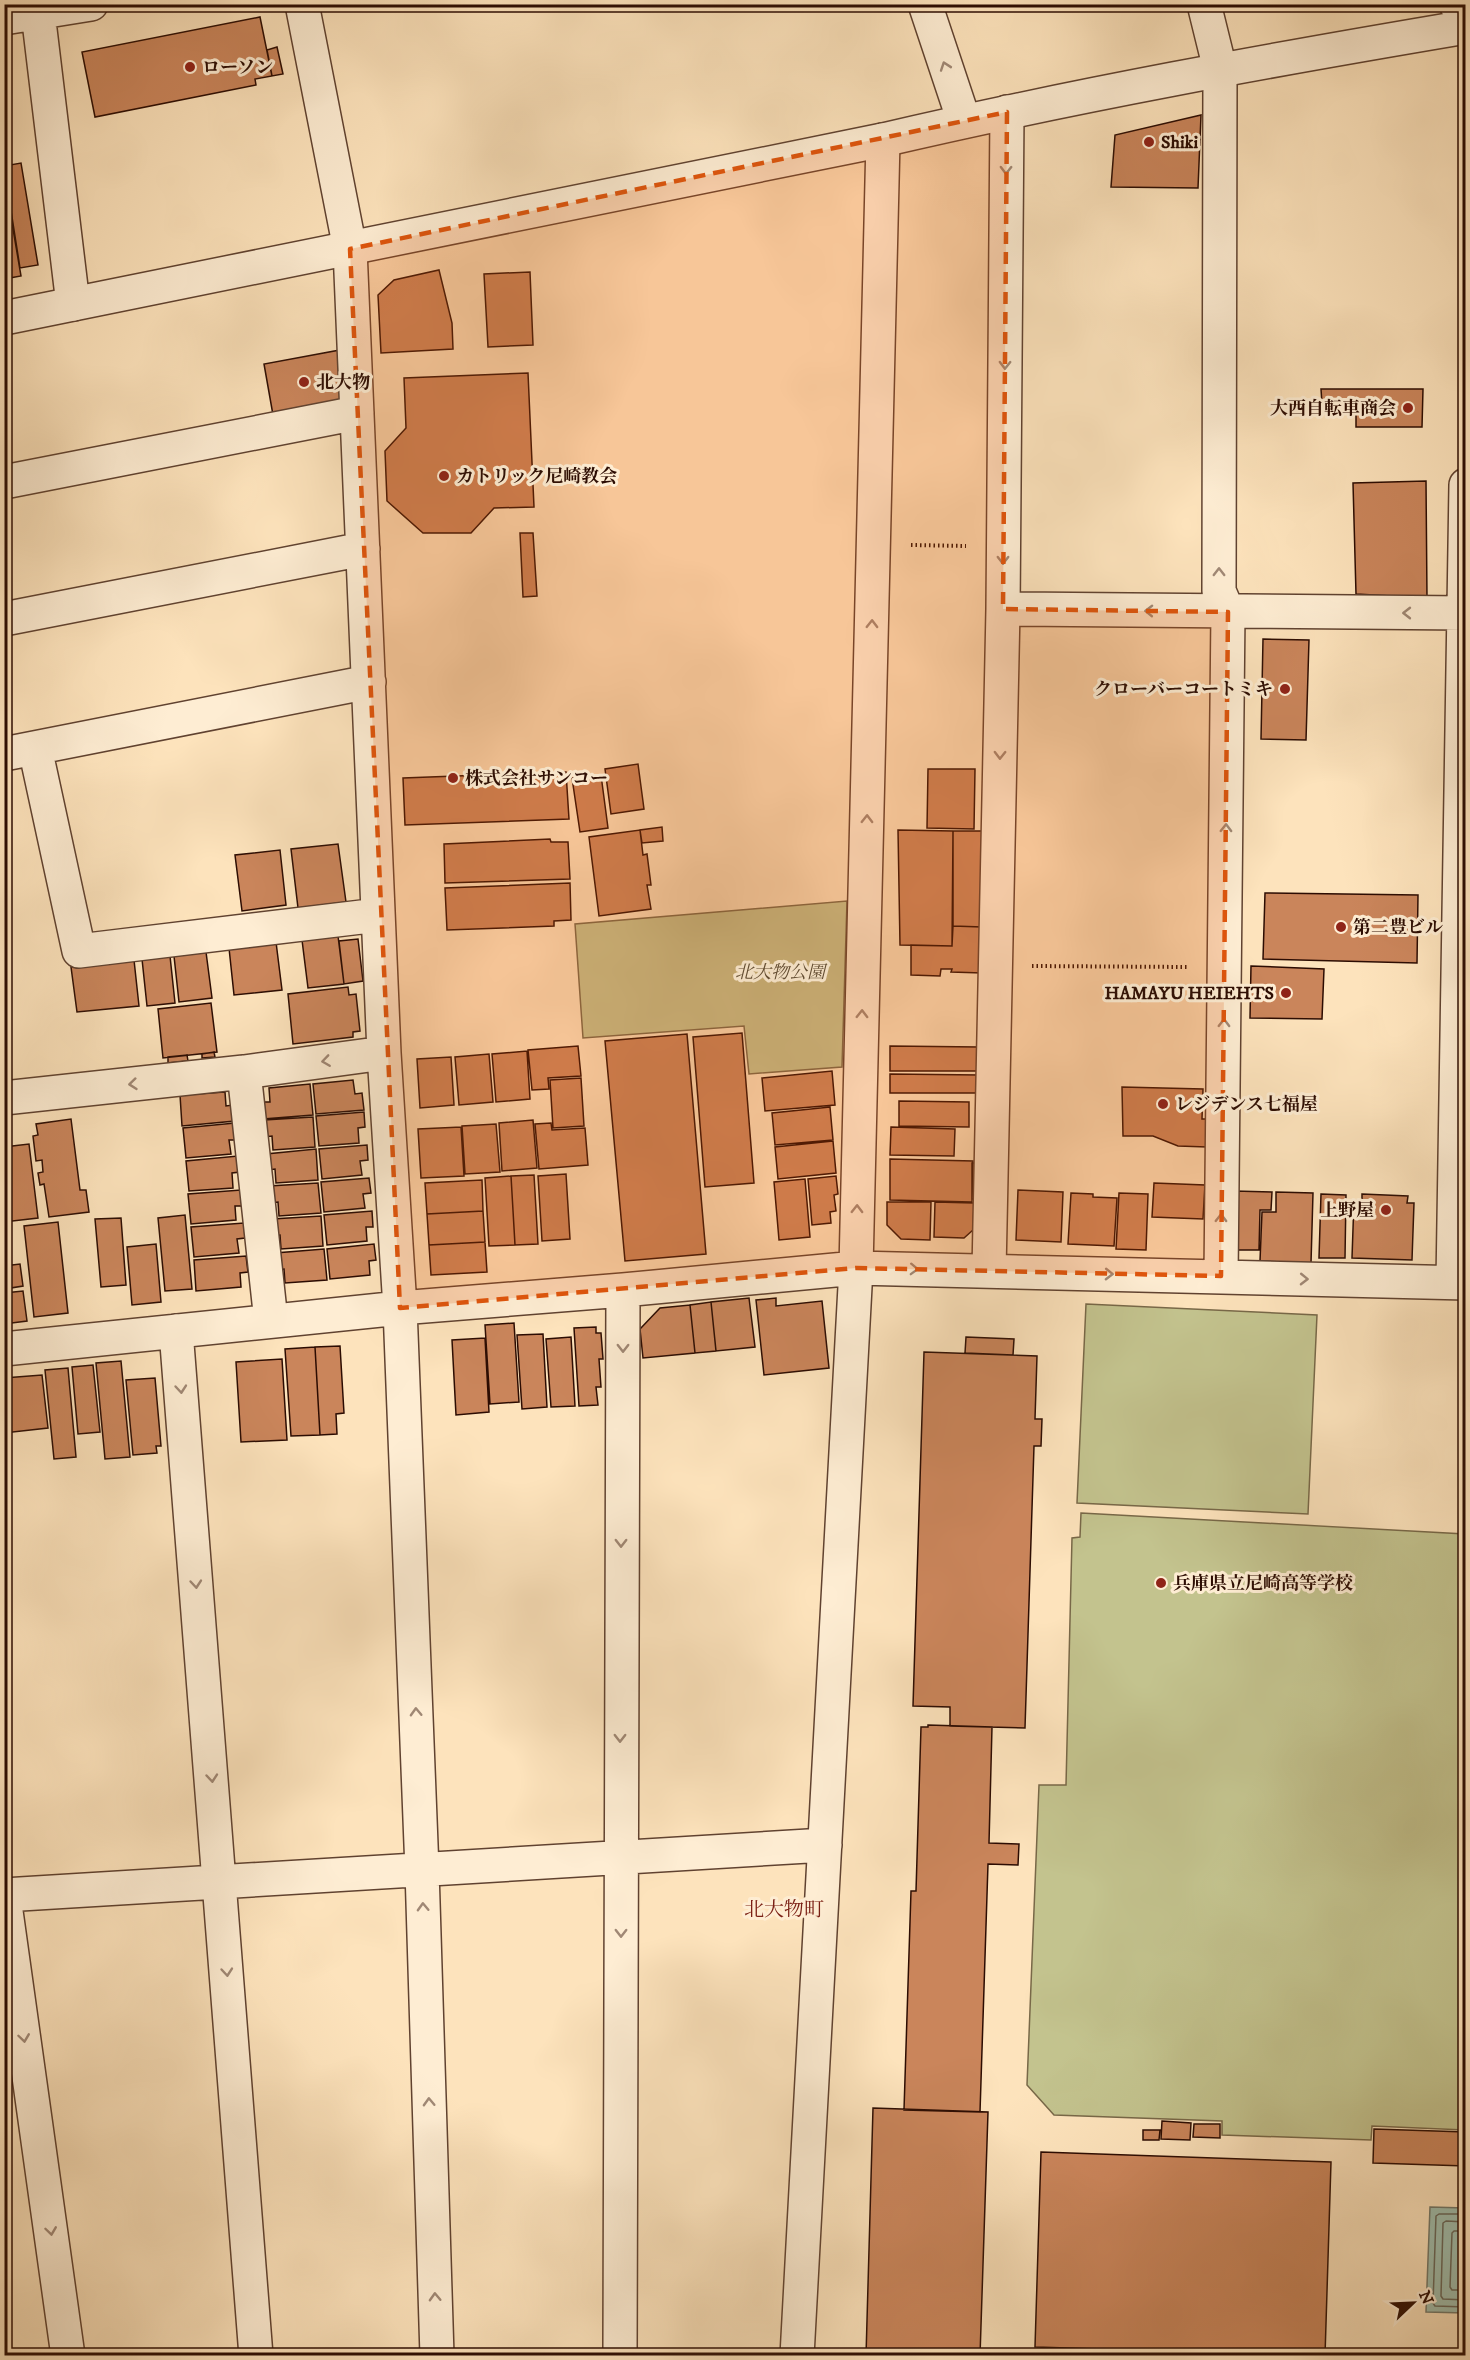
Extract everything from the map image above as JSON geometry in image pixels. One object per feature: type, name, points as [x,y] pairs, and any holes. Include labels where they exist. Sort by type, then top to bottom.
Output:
[{"type":"street","points":[[4,18],[91,4]]},
{"type":"street","points":[[302,4],[350,249],[384,1053],[400,1308],[422,1870],[437,2355]]},
{"type":"street","points":[[925,4],[964,121]]},
{"type":"street","points":[[1204,4],[1220,69],[1219,591],[1228,612],[1221,1276]]},
{"type":"street","points":[[1456,4],[1466,20]]},
{"type":"street","points":[[38,13],[73,304]]},
{"type":"street","points":[[4,318],[883,140],[964,121],[1220,69],[1466,27]]},
{"type":"street","points":[[989,1271],[1003,609],[1007,112]]},
{"type":"street","points":[[796,2355],[856,1268],[883,140]]},
{"type":"street","points":[[4,482],[357,413]]},
{"type":"street","points":[[4,1349],[400,1308],[856,1268],[1459,1283],[1466,485]]},
{"type":"street","points":[[4,619],[363,549]]},
{"type":"street","points":[[1003,609],[1465,613]]},
{"type":"street","points":[[369,682],[20,751],[79,951],[378,915]]},
{"type":"street","points":[[4,1098],[244,1072],[384,1053]]},
{"type":"street","points":[[244,1072],[271,1321]]},
{"type":"street","points":[[620,2355],[623,1290]]},
{"type":"street","points":[[176,1331],[256,2355]]},
{"type":"street","points":[[68,2355],[4,1896],[825,1845]]},
{"type":"path","points":[[874,545],[1003,546]]},
{"type":"path","points":[[995,966],[1224,968]]},
{"type":"highlighted area","points":[[1007,112],[1003,609],[1228,612],[1221,1276],[856,1268],[400,1308],[350,249]]},
{"type":"green space","name":"北大物公園","points":[[847,901],[842,1067],[749,1074],[744,1026],[583,1038],[575,924]]},
{"type":"green space","points":[[1086,1304],[1317,1315],[1308,1514],[1077,1503]]},
{"type":"green space","points":[[1081,1513],[1465,1534],[1465,2130],[1372,2126],[1371,2140],[1222,2135],[1222,2121],[1054,2115],[1027,2085],[1039,1785],[1066,1785],[1072,1538],[1080,1537]]},
{"type":"water","points":[[1430,2207],[1465,2208],[1465,2313],[1426,2312]]},
{"type":"building","points":[[260,17],[272,76],[255,79],[256,85],[95,117],[82,52]]},
{"type":"building","points":[[277,47],[283,74],[272,76],[267,50]]},
{"type":"building","points":[[1201,115],[1198,188],[1111,187],[1115,135]]},
{"type":"building","points":[[21,163],[38,265],[20,268],[4,166]]},
{"type":"building","points":[[4,176],[21,276],[4,279]]},
{"type":"building","points":[[439,270],[452,323],[453,349],[381,353],[378,295],[394,280]]},
{"type":"building","points":[[530,272],[533,345],[488,347],[484,274]]},
{"type":"building","name":"北大物","points":[[340,350],[341,401],[273,415],[264,364]]},
{"type":"building","points":[[528,373],[534,507],[494,508],[471,533],[423,533],[387,501],[385,451],[406,428],[404,378]]},
{"type":"building","points":[[1321,389],[1423,389],[1422,427],[1356,427],[1356,403],[1322,404]]},
{"type":"building","points":[[1426,481],[1427,598],[1356,594],[1353,483]]},
{"type":"building","points":[[520,533],[533,533],[537,596],[523,597]]},
{"type":"building","name":"クローバーコートミキ","points":[[1263,639],[1309,640],[1306,740],[1261,739]]},
{"type":"building","points":[[638,764],[644,809],[611,814],[605,769]]},
{"type":"building","points":[[928,769],[975,769],[974,829],[927,828]]},
{"type":"building","points":[[566,772],[569,819],[405,825],[403,778]]},
{"type":"building","points":[[601,775],[608,828],[580,832],[572,778]]},
{"type":"building","points":[[662,827],[663,841],[642,843],[640,830]]},
{"type":"building","points":[[640,830],[643,855],[647,854],[651,885],[647,885],[651,909],[599,916],[589,837]]},
{"type":"building","points":[[898,830],[953,831],[952,946],[900,945]]},
{"type":"building","points":[[953,831],[984,831],[982,927],[953,926]]},
{"type":"building","points":[[550,839],[551,842],[568,842],[570,879],[445,883],[444,844]]},
{"type":"building","points":[[338,844],[346,902],[298,908],[291,849]]},
{"type":"building","points":[[280,850],[286,905],[242,911],[235,855]]},
{"type":"building","points":[[570,883],[571,920],[554,921],[554,926],[447,930],[445,888]]},
{"type":"building","name":"第二豊ビル","points":[[1265,893],[1418,895],[1417,963],[1263,959]]},
{"type":"building","points":[[953,926],[982,927],[982,973],[951,972],[952,969],[941,969],[940,976],[911,975],[911,945],[952,946]]},
{"type":"building","points":[[338,936],[344,984],[308,988],[302,940]]},
{"type":"building","points":[[358,939],[363,981],[344,984],[339,941]]},
{"type":"building","points":[[276,942],[282,990],[234,995],[229,948]]},
{"type":"building","points":[[206,952],[212,998],[179,1002],[174,956]]},
{"type":"building","points":[[170,956],[175,1003],[147,1006],[142,959]]},
{"type":"building","points":[[134,960],[139,1006],[77,1012],[71,967]]},
{"type":"building","name":"HAMAYU HEIEHTS","points":[[1251,966],[1324,969],[1322,1019],[1250,1018]]},
{"type":"building","points":[[348,987],[349,995],[356,994],[360,1031],[353,1032],[353,1037],[293,1044],[288,994]]},
{"type":"building","points":[[211,1003],[217,1052],[163,1058],[158,1009]]},
{"type":"building","points":[[742,1033],[754,1183],[705,1187],[693,1037]]},
{"type":"building","points":[[687,1034],[706,1254],[625,1261],[605,1041]]},
{"type":"building","points":[[578,1046],[581,1076],[548,1078],[549,1089],[532,1090],[528,1050]]},
{"type":"building","points":[[890,1046],[979,1047],[980,1071],[890,1071]]},
{"type":"building","points":[[527,1051],[530,1099],[496,1102],[492,1054]]},
{"type":"building","points":[[214,1052],[215,1057],[202,1058],[202,1054]]},
{"type":"building","points":[[489,1054],[493,1102],[459,1105],[455,1057]]},
{"type":"building","points":[[187,1055],[188,1061],[168,1063],[168,1057]]},
{"type":"building","points":[[451,1057],[454,1105],[420,1108],[417,1059]]},
{"type":"building","points":[[832,1071],[835,1105],[765,1111],[762,1078]]},
{"type":"building","points":[[890,1074],[980,1075],[979,1093],[890,1093]]},
{"type":"building","points":[[581,1078],[584,1126],[553,1128],[550,1080]]},
{"type":"building","points":[[353,1080],[355,1094],[362,1093],[364,1110],[316,1114],[313,1084]]},
{"type":"building","points":[[310,1084],[313,1115],[263,1119],[262,1102],[270,1102],[269,1088]]},
{"type":"building","name":"レジデンス七福屋","points":[[1122,1087],[1203,1089],[1202,1119],[1208,1119],[1207,1147],[1178,1146],[1153,1136],[1123,1136]]},
{"type":"building","points":[[225,1092],[226,1106],[233,1105],[235,1121],[182,1126],[180,1095]]},
{"type":"building","points":[[899,1101],[969,1102],[969,1127],[899,1126]]},
{"type":"building","points":[[830,1107],[833,1140],[775,1145],[772,1113]]},
{"type":"building","points":[[364,1112],[365,1127],[358,1128],[359,1143],[319,1146],[316,1116]]},
{"type":"building","points":[[313,1117],[315,1147],[273,1150],[272,1136],[264,1137],[264,1120]]},
{"type":"building","points":[[71,1119],[80,1190],[86,1190],[89,1212],[49,1217],[44,1184],[40,1185],[38,1173],[43,1172],[42,1160],[36,1161],[33,1136],[38,1135],[36,1124]]},
{"type":"building","points":[[533,1120],[537,1168],[502,1171],[499,1123]]},
{"type":"building","points":[[235,1123],[237,1140],[229,1140],[231,1154],[186,1158],[183,1128]]},
{"type":"building","points":[[551,1123],[552,1130],[585,1128],[588,1165],[539,1169],[535,1124]]},
{"type":"building","points":[[496,1124],[500,1172],[465,1174],[462,1126]]},
{"type":"building","points":[[461,1127],[464,1176],[421,1178],[418,1129]]},
{"type":"building","points":[[891,1127],[955,1129],[954,1156],[890,1155]]},
{"type":"building","points":[[833,1141],[836,1173],[778,1179],[775,1147]]},
{"type":"building","points":[[29,1144],[38,1218],[4,1222],[4,1147]]},
{"type":"building","points":[[367,1145],[368,1160],[360,1161],[362,1175],[322,1179],[319,1149]]},
{"type":"building","points":[[316,1149],[318,1180],[276,1183],[275,1169],[268,1170],[266,1154]]},
{"type":"building","points":[[238,1156],[240,1172],[232,1173],[233,1188],[189,1191],[186,1161]]},
{"type":"building","points":[[890,1159],[973,1161],[972,1202],[890,1200]]},
{"type":"building","points":[[972,1163],[980,1164],[980,1199],[972,1199]]},
{"type":"building","points":[[566,1174],[570,1239],[542,1241],[538,1176]]},
{"type":"building","points":[[534,1175],[538,1244],[515,1245],[511,1176]]},
{"type":"building","points":[[511,1176],[515,1245],[489,1246],[485,1178]]},
{"type":"building","points":[[836,1176],[838,1194],[834,1195],[836,1211],[830,1212],[831,1223],[812,1225],[808,1179]]},
{"type":"building","points":[[369,1178],[371,1193],[363,1194],[365,1208],[324,1212],[321,1182]]},
{"type":"building","points":[[805,1179],[810,1237],[779,1240],[774,1182]]},
{"type":"building","points":[[482,1180],[483,1211],[427,1214],[425,1183]]},
{"type":"building","points":[[318,1183],[321,1213],[279,1216],[278,1202],[270,1203],[269,1186]]},
{"type":"building","points":[[1154,1183],[1205,1185],[1203,1219],[1152,1217]]},
{"type":"building","points":[[241,1190],[242,1206],[235,1206],[236,1220],[191,1224],[188,1194]]},
{"type":"building","points":[[1018,1190],[1063,1192],[1061,1242],[1016,1240]]},
{"type":"building","points":[[1234,1191],[1272,1192],[1271,1210],[1260,1210],[1259,1250],[1237,1250]]},
{"type":"building","points":[[1276,1192],[1313,1193],[1311,1263],[1260,1261],[1262,1212],[1276,1212]]},
{"type":"building","points":[[1071,1193],[1117,1198],[1114,1246],[1068,1244]]},
{"type":"building","points":[[1119,1193],[1148,1194],[1146,1250],[1116,1249]]},
{"type":"building","points":[[1321,1194],[1346,1195],[1345,1258],[1319,1258]]},
{"type":"building","points":[[1362,1194],[1408,1196],[1407,1203],[1414,1203],[1412,1260],[1352,1258],[1354,1200],[1362,1201]]},
{"type":"building","points":[[887,1202],[931,1202],[930,1240],[901,1239],[887,1225]]},
{"type":"building","points":[[935,1202],[974,1203],[973,1230],[964,1238],[934,1237]]},
{"type":"building","points":[[372,1211],[373,1227],[366,1227],[367,1241],[327,1245],[324,1215]]},
{"type":"building","points":[[483,1211],[485,1242],[429,1245],[427,1214]]},
{"type":"building","points":[[185,1215],[192,1289],[165,1291],[158,1218]]},
{"type":"building","points":[[321,1216],[323,1246],[281,1249],[280,1235],[273,1236],[272,1219]]},
{"type":"building","points":[[121,1218],[126,1285],[101,1287],[95,1219]]},
{"type":"building","points":[[58,1222],[68,1313],[34,1317],[24,1226]]},
{"type":"building","points":[[244,1223],[245,1238],[237,1239],[239,1253],[194,1257],[191,1227]]},
{"type":"building","points":[[4,1227],[10,1260],[4,1261]]},
{"type":"building","points":[[485,1242],[487,1272],[431,1275],[429,1245]]},
{"type":"building","points":[[156,1244],[161,1302],[132,1305],[127,1247]]},
{"type":"building","points":[[374,1244],[376,1260],[369,1261],[370,1275],[330,1279],[327,1249]]},
{"type":"building","points":[[324,1249],[327,1280],[285,1283],[284,1269],[276,1270],[275,1253]]},
{"type":"building","points":[[246,1256],[248,1272],[240,1273],[241,1287],[196,1291],[194,1260]]},
{"type":"building","points":[[20,1264],[23,1286],[4,1289],[4,1266]]},
{"type":"building","points":[[23,1291],[27,1321],[4,1324],[4,1293]]},
{"type":"building","points":[[749,1298],[755,1347],[716,1351],[711,1302]]},
{"type":"building","points":[[776,1298],[776,1306],[822,1301],[829,1368],[764,1375],[756,1300]]},
{"type":"building","points":[[711,1302],[716,1351],[695,1353],[690,1305]]},
{"type":"building","points":[[690,1305],[695,1353],[643,1358],[640,1329],[660,1308]]},
{"type":"building","points":[[514,1323],[519,1402],[490,1404],[485,1325]]},
{"type":"building","points":[[596,1327],[596,1333],[601,1333],[603,1359],[599,1359],[601,1387],[596,1387],[598,1405],[579,1406],[574,1328]]},
{"type":"building","points":[[543,1334],[547,1407],[522,1409],[517,1335]]},
{"type":"building","points":[[571,1337],[575,1406],[551,1407],[546,1339]]},
{"type":"building","points":[[966,1337],[1014,1339],[1013,1355],[965,1353]]},
{"type":"building","points":[[485,1338],[489,1412],[456,1415],[452,1340]]},
{"type":"building","points":[[340,1346],[344,1413],[336,1414],[337,1434],[320,1435],[315,1347]]},
{"type":"building","points":[[315,1347],[320,1435],[291,1436],[285,1349]]},
{"type":"building","points":[[924,1352],[1037,1356],[1035,1419],[1042,1419],[1041,1446],[1034,1446],[1025,1728],[950,1726],[950,1707],[913,1706]]},
{"type":"building","points":[[282,1359],[287,1440],[241,1442],[236,1362]]},
{"type":"building","points":[[121,1361],[130,1457],[105,1459],[96,1363]]},
{"type":"building","points":[[93,1365],[100,1432],[78,1434],[72,1367]]},
{"type":"building","points":[[68,1368],[76,1457],[54,1459],[45,1370]]},
{"type":"building","points":[[42,1375],[48,1428],[4,1433],[4,1378]]},
{"type":"building","points":[[155,1378],[161,1446],[156,1446],[157,1453],[133,1455],[126,1380]]},
{"type":"building","points":[[928,1725],[992,1727],[989,1843],[1019,1844],[1018,1865],[988,1864],[980,2112],[904,2110],[911,1891],[916,1891],[921,1727],[928,1727]]},
{"type":"building","points":[[873,2108],[988,2112],[980,2356],[866,2356]]},
{"type":"building","points":[[1162,2121],[1191,2123],[1190,2140],[1161,2139]]},
{"type":"building","points":[[1194,2124],[1220,2124],[1220,2138],[1193,2137]]},
{"type":"building","points":[[1374,2129],[1466,2132],[1466,2166],[1373,2163]]},
{"type":"building","points":[[1143,2130],[1160,2130],[1159,2140],[1143,2140]]},
{"type":"building","points":[[1041,2152],[1331,2162],[1325,2356],[1035,2347]]},
{"type":"place","name":"ローソン","points":[[190,67]]},
{"type":"place","name":"Shiki","points":[[1149,142]]},
{"type":"place","name":"北大物","points":[[304,382]]},
{"type":"place","name":"大西自転車商会","points":[[1408,408]]},
{"type":"place","name":"カトリック尼崎教会","points":[[444,476]]},
{"type":"place","name":"クローバーコートミキ","points":[[1285,689]]},
{"type":"place","name":"株式会社サンコー","points":[[453,778]]},
{"type":"place","name":"第二豊ビル","points":[[1341,927]]},
{"type":"place","name":"HAMAYU HEIEHTS","points":[[1286,993]]},
{"type":"place","name":"レジデンス七福屋","points":[[1163,1104]]},
{"type":"place","name":"上野屋","points":[[1386,1210]]},
{"type":"place","name":"兵庫県立尼崎高等学校","points":[[1161,1583]]},
{"type":"district","name":"北大物町","points":[[784,1909]]}]
